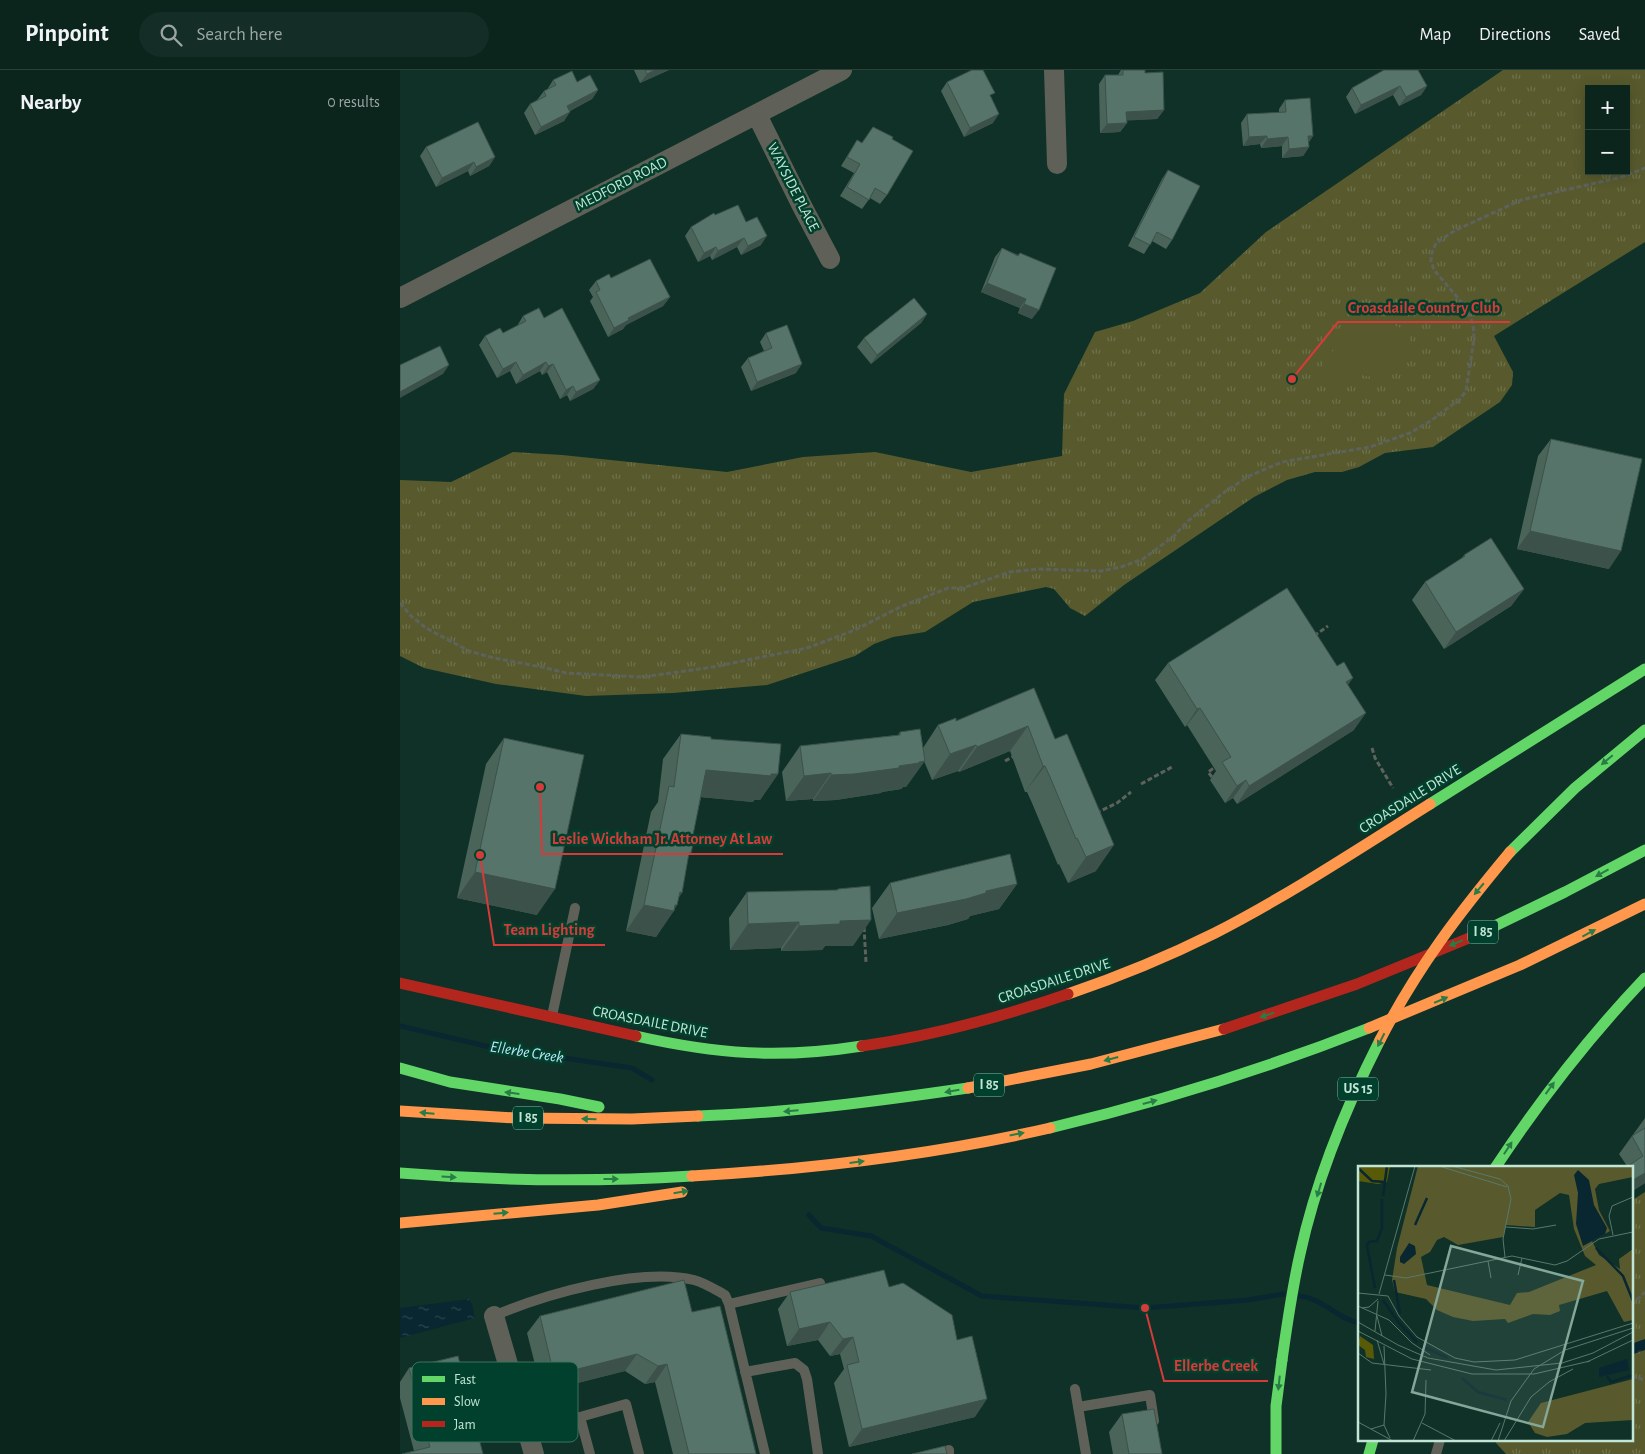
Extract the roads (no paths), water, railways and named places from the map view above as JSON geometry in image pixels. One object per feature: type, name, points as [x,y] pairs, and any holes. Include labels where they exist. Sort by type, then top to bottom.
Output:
[{"type":"main road","name":"CROASDAILE DRIVE","points":[[400,983],[700,1049],[736,1053],[783,1054],[812,1052],[875,1044],[966,1025],[1021,1009],[1125,973],[1230,926],[1302,884],[1645,669]]},
{"type":"main road","name":"US 15","points":[[1276,1454],[1276,1406],[1291,1298],[1303,1241],[1341,1127],[1374,1054],[1426,960],[1464,907],[1510,852],[1573,789],[1645,730]]},
{"type":"main road","name":"I 85","points":[[400,1111],[468,1116],[655,1119],[771,1113],[848,1106],[1015,1081],[1091,1065],[1167,1045],[1314,1000],[1384,974],[1496,926],[1576,888],[1645,850]]},
{"type":"main road","points":[[400,1173],[450,1178],[618,1180],[698,1176],[808,1168],[883,1158],[1047,1128],[1165,1098],[1331,1044],[1522,966],[1583,937],[1645,904]]},
{"type":"main road","points":[[1496,1166],[1567,1064],[1645,978]]},
{"type":"main road","points":[[400,1068],[450,1082],[503,1092],[560,1098],[655,1119]]},
{"type":"main road","points":[[716,1186],[808,1168]]},
{"type":"main road","points":[[400,1222],[598,1205],[690,1190]]},
{"type":"main road","points":[[1264,1454],[1276,1406]]},
{"type":"street","name":"MEDFORD ROAD","points":[[400,298],[842,70]]},
{"type":"street","points":[[1054,70],[1057,164]]},
{"type":"street","name":"WAYSIDE PLACE","points":[[757,114],[830,259]]},
{"type":"street","points":[[494,1316],[507,1362]]},
{"type":"lane","points":[[552,1017],[576,908]]},
{"type":"lane","points":[[494,1316],[518,1306],[597,1284],[654,1277],[695,1280],[725,1295],[729,1304],[765,1454]]},
{"type":"lane","points":[[729,1304],[820,1283]]},
{"type":"lane","points":[[745,1372],[795,1363],[804,1370],[818,1454]]},
{"type":"lane","points":[[1075,1389],[1086,1454]]},
{"type":"lane","points":[[1078,1407],[1150,1395],[1156,1434]]},
{"type":"lane","points":[[590,1454],[580,1416],[626,1404],[639,1454]]},
{"type":"lane","points":[[932,1454],[948,1450],[950,1454]]},
{"type":"water","points":[[469,1299],[475,1318],[400,1338],[400,1308]]},
{"type":"water","points":[[1645,1339],[1645,1350],[1632,1355],[1632,1344]]},
{"type":"waterway","name":"Ellerbe Creek","points":[[400,1026],[490,1047],[632,1068],[652,1080]]},
{"type":"waterway","name":"Ellerbe Creek","points":[[809,1215],[821,1228],[871,1236],[982,1296],[1145,1308],[1248,1300],[1283,1294]]},
{"type":"waterway","name":"Ellerbe Creek","points":[[1299,1296],[1315,1300],[1344,1318],[1358,1323]]},
{"type":"place","name":"Croasdaile Country Club","points":[[1292,379]]},
{"type":"place","name":"Leslie Wickham Jr. Attorney At Law","points":[[540,787]]},
{"type":"place","name":"Team Lighting","points":[[480,855]]},
{"type":"place","name":"Ellerbe Creek","points":[[1145,1308]]}]
